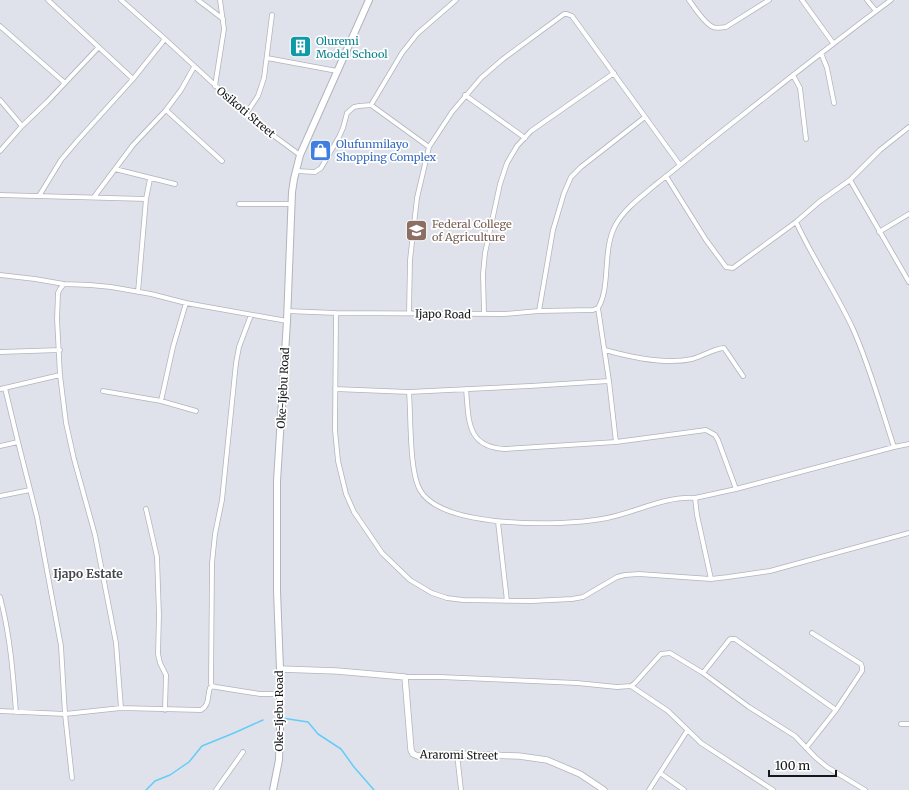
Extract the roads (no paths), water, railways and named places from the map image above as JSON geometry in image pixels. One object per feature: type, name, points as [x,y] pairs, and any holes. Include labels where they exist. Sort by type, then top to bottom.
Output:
[{"type":"main road","name":"Oke-Ijebu Road","points":[[273,790],[279,760],[280,670],[276,591],[277,480],[287,321],[291,204],[300,155],[369,0]]},
{"type":"street","points":[[48,0],[133,79]]},
{"type":"street","name":"Osikoti Street","points":[[121,0],[255,122],[300,155]]},
{"type":"street","points":[[198,0],[223,19]]},
{"type":"street","points":[[215,86],[224,37],[220,0]]},
{"type":"street","points":[[371,105],[402,53],[417,34],[456,0]]},
{"type":"street","points":[[689,0],[708,24],[714,28],[720,28],[726,27],[769,0]]},
{"type":"street","points":[[802,0],[833,43]]},
{"type":"street","points":[[867,0],[876,11]]},
{"type":"street","points":[[616,442],[605,350],[598,308],[603,299],[609,248],[615,226],[638,199],[680,164],[833,43],[891,0]]},
{"type":"street","points":[[409,313],[410,260],[417,198],[429,147],[452,112],[481,78],[503,59],[564,14],[572,16],[680,164]]},
{"type":"street","points":[[246,114],[262,87],[272,15]]},
{"type":"street","points":[[0,26],[65,83]]},
{"type":"street","points":[[39,196],[61,160],[133,79],[165,39]]},
{"type":"street","points":[[0,151],[22,126],[98,48]]},
{"type":"street","points":[[821,54],[827,68],[834,103]]},
{"type":"street","points":[[267,58],[337,71]]},
{"type":"street","points":[[94,198],[133,145],[166,110],[181,90],[194,67]]},
{"type":"street","points":[[484,314],[483,274],[485,254],[500,184],[507,163],[517,146],[532,132],[614,73]]},
{"type":"street","points":[[793,75],[800,88],[806,139]]},
{"type":"street","points":[[465,95],[525,138]]},
{"type":"street","points":[[0,100],[22,126]]},
{"type":"street","points":[[296,171],[315,172],[321,168],[339,137],[343,128],[346,114],[354,107],[371,105],[429,147]]},
{"type":"street","points":[[166,110],[222,161]]},
{"type":"street","points":[[540,311],[552,230],[564,193],[572,177],[580,167],[645,117]]},
{"type":"street","points":[[666,176],[706,240],[726,267],[733,268],[738,266],[796,222],[810,209],[850,180],[880,150],[909,127]]},
{"type":"street","points":[[115,169],[150,179],[175,184]]},
{"type":"street","points":[[138,292],[146,199],[150,179]]},
{"type":"street","points":[[850,180],[909,282]]},
{"type":"street","points":[[0,195],[146,199]]},
{"type":"street","points":[[239,204],[291,204]]},
{"type":"street","points":[[879,232],[909,214]]},
{"type":"street","points":[[796,222],[807,247],[852,328],[861,349],[894,447]]},
{"type":"street","points":[[0,275],[138,292],[186,303],[287,321]]},
{"type":"street","points":[[64,284],[57,297],[60,375],[66,423],[74,459],[95,535],[116,643],[121,708]]},
{"type":"street","points":[[161,401],[173,347],[186,303]]},
{"type":"street","name":"Ijapo Road","points":[[287,311],[336,313],[504,314],[540,311],[593,310],[598,308]]},
{"type":"street","points":[[336,313],[336,430],[338,461],[342,479],[354,512],[382,552],[398,570],[410,580],[432,593],[447,598],[463,600],[532,601],[572,599],[583,597],[617,577],[625,575],[639,574],[711,579],[770,571],[909,533]]},
{"type":"street","points":[[0,711],[65,714],[121,708],[201,710],[208,702],[208,693],[212,686],[212,564],[215,534],[222,500],[236,363],[239,347],[251,315]]},
{"type":"street","points":[[605,350],[629,357],[680,361],[724,348],[743,376]]},
{"type":"street","points":[[0,352],[60,350]]},
{"type":"street","points":[[60,375],[2,389],[18,442],[30,490],[61,646],[65,714],[72,778]]},
{"type":"street","points":[[335,389],[409,392],[609,381]]},
{"type":"street","points":[[466,389],[468,416],[472,430],[476,438],[482,444],[494,449],[505,450],[616,442],[706,430],[715,435],[718,440],[736,489]]},
{"type":"street","points":[[103,392],[161,401],[196,411]]},
{"type":"street","points":[[409,392],[413,462],[419,489],[427,500],[450,512],[498,522],[575,522],[624,515],[677,498],[695,498],[736,489],[909,444]]},
{"type":"street","points":[[0,446],[18,442]]},
{"type":"street","points":[[0,496],[30,490]]},
{"type":"street","points":[[695,498],[711,579]]},
{"type":"street","points":[[146,509],[157,557],[159,615],[158,654],[160,663],[166,674],[165,710]]},
{"type":"street","points":[[498,522],[507,601]]},
{"type":"street","points":[[0,597],[7,628],[16,712]]},
{"type":"street","points":[[806,748],[836,710],[862,671],[861,664],[812,633]]},
{"type":"street","points":[[703,673],[730,639],[735,639],[836,710]]},
{"type":"street","points":[[280,670],[337,671],[405,678],[577,683],[617,687],[631,686],[656,658],[661,654],[670,653],[703,673],[748,707],[795,736],[827,767],[865,790]]},
{"type":"street","name":"Araromi Street","points":[[405,678],[410,750],[418,756],[457,754],[519,756],[547,760],[580,774],[604,790]]},
{"type":"street","points":[[212,686],[256,694],[279,694]]},
{"type":"street","points":[[631,686],[668,711],[701,743],[773,790]]},
{"type":"street","points":[[901,724],[909,724]]},
{"type":"street","points":[[649,790],[687,731]]},
{"type":"street","points":[[216,790],[243,752]]},
{"type":"street","points":[[457,754],[461,790]]},
{"type":"street","points":[[660,773],[684,790]]},
{"type":"waterway","points":[[282,718],[308,722],[318,734],[341,749],[374,790]]},
{"type":"waterway","points":[[146,790],[155,781],[170,775],[189,762],[202,746],[263,720]]},
{"type":"place","name":"Oluremi Model School","points":[[301,47]]},
{"type":"place","name":"Olufunmilayo Shopping Complex","points":[[321,150]]},
{"type":"place","name":"Federal College of Agriculture","points":[[416,230]]},
{"type":"district","name":"Ijapo Estate","points":[[88,573]]}]
